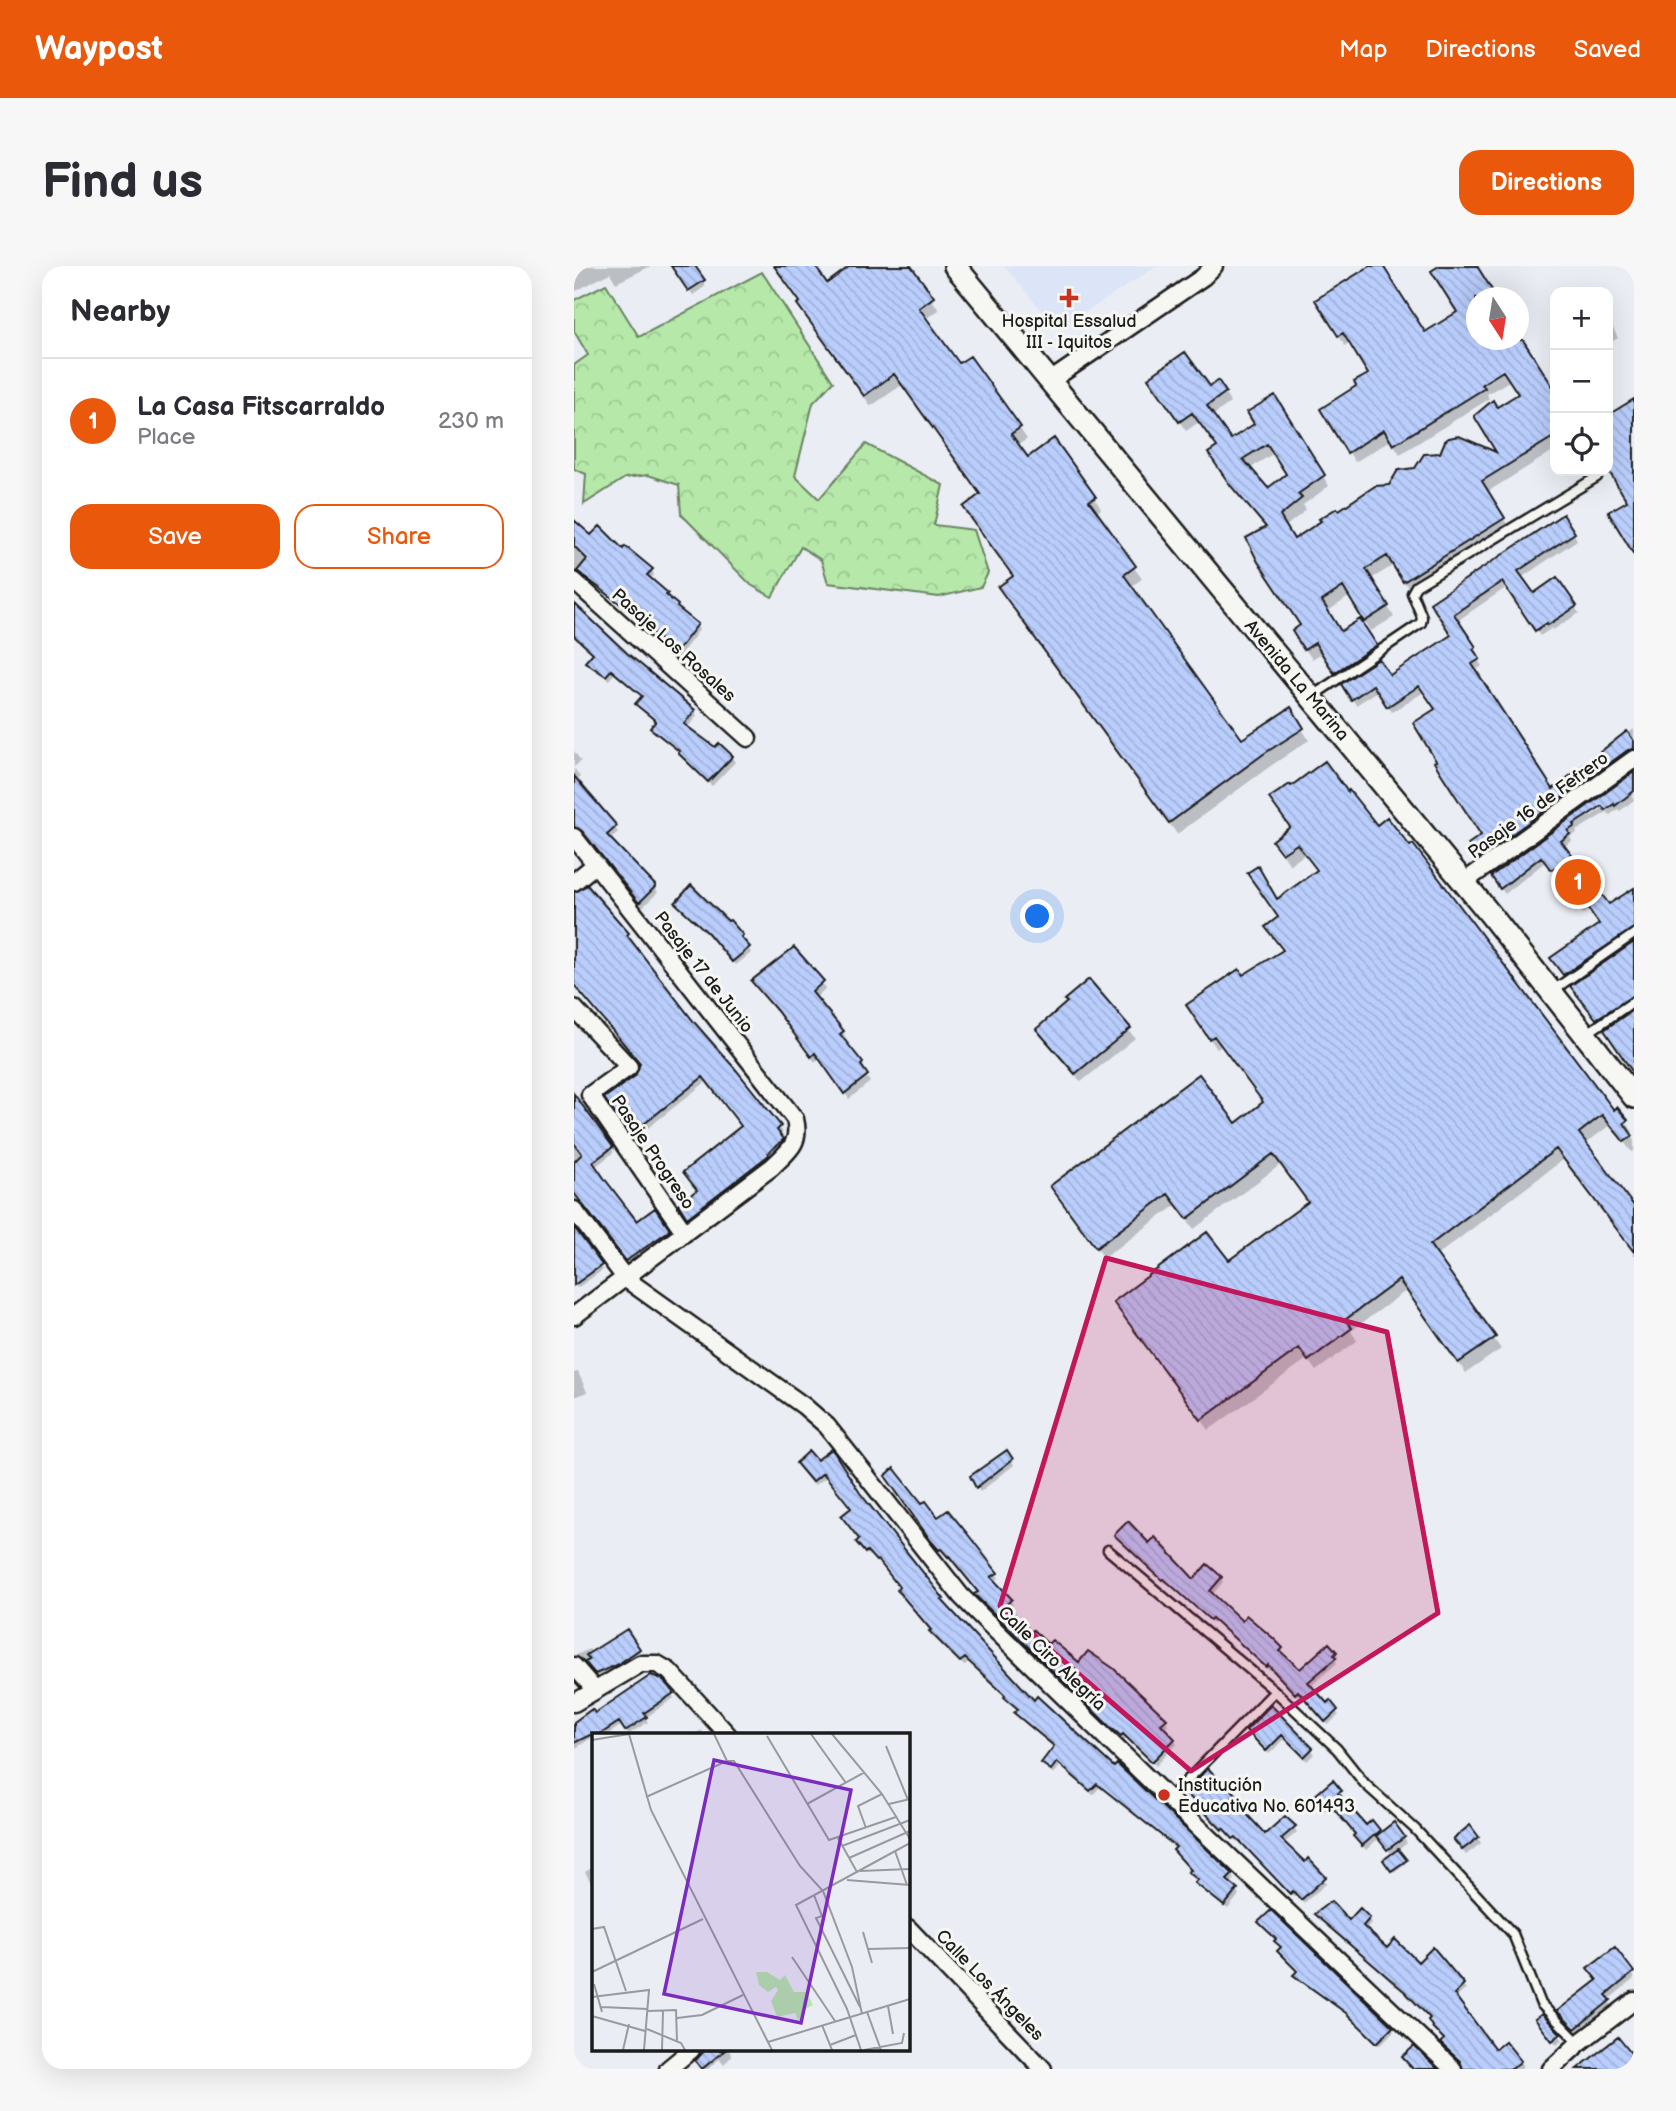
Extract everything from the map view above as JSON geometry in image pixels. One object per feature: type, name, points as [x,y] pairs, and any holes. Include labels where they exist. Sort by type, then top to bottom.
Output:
[{"type":"main road","name":"Avenida La Marina","points":[[956,266],[1464,882],[1634,1097]]},
{"type":"street","points":[[1050,381],[1214,266]]},
{"type":"street","name":"Pasaje Los Rosales","points":[[574,581],[748,738]]},
{"type":"street","name":"Pasaje 16 de Fefrero","points":[[1464,882],[1634,759]]},
{"type":"street","name":"Pasaje 17 de Junio","points":[[574,837],[795,1119],[798,1133],[794,1144],[772,1167],[685,1233]]},
{"type":"street","points":[[574,882],[596,864]]},
{"type":"street","name":"Pasaje Progreso","points":[[574,1008],[629,1067],[590,1095],[685,1233]]},
{"type":"street","name":"Calle Ciro Alegría","points":[[574,1210],[626,1279],[804,1406],[827,1426],[961,1596],[1169,1799],[1453,2069]]},
{"type":"street","points":[[574,1316],[685,1233]]},
{"type":"street","points":[[574,1703],[640,1664],[657,1664],[669,1671],[726,1733]]},
{"type":"street","points":[[574,1665],[595,1690]]},
{"type":"street","name":"Calle Los Ángeles","points":[[910,1930],[1043,2069]]},
{"type":"street","points":[[1552,2069],[1579,2043],[1634,2001]]},
{"type":"street","points":[[668,2069],[689,2052]]},
{"type":"lane","points":[[1311,697],[1421,623],[1422,617],[1412,593],[1416,586],[1597,477]]},
{"type":"lane","points":[[1552,991],[1634,934]]},
{"type":"lane","points":[[1586,1034],[1634,1001]]},
{"type":"lane","points":[[1108,1550],[1275,1691],[1337,1749],[1366,1784],[1415,1829],[1513,1934],[1541,2004],[1579,2043]]},
{"type":"lane","points":[[1169,1799],[1275,1691]]},
{"type":"highlighted area","points":[[1106,1258],[1387,1332],[1438,1613],[1191,1771],[1000,1606]]},
{"type":"shaded area","name":"Hospital Essalud III - Iquitos","points":[[1004,266],[1157,266],[1058,330]]},
{"type":"green space","points":[[762,272],[833,382],[813,403],[795,476],[819,499],[866,444],[943,485],[934,525],[974,530],[988,573],[981,587],[939,597],[828,583],[821,560],[801,547],[772,597],[751,585],[681,514],[679,485],[648,475],[625,478],[584,504],[586,474],[574,469],[574,365],[588,355],[574,331],[574,300],[606,284],[639,337]]},
{"type":"building","points":[[671,266],[695,266],[705,280],[688,291]]},
{"type":"building","points":[[774,266],[815,266],[827,283],[850,266],[911,266],[934,297],[919,308],[959,363],[970,356],[1021,427],[1011,434],[1028,457],[1054,438],[1096,497],[1089,501],[1136,566],[1124,575],[1242,739],[1291,707],[1304,728],[1169,823],[998,587],[1013,576],[963,507],[980,494],[894,374],[864,396],[797,304],[800,302]]},
{"type":"building","points":[[1370,266],[1383,266],[1425,332],[1457,312],[1431,271],[1439,266],[1477,266],[1490,287],[1466,287],[1466,350],[1529,349],[1550,382],[1550,439],[1482,481],[1505,518],[1403,582],[1387,556],[1366,569],[1389,606],[1364,622],[1343,587],[1322,601],[1341,631],[1360,619],[1377,645],[1334,673],[1315,643],[1304,650],[1292,631],[1300,625],[1258,562],[1246,538],[1266,527],[1230,485],[1208,453],[1217,447],[1192,413],[1179,422],[1148,378],[1185,352],[1210,386],[1218,380],[1226,392],[1207,406],[1231,439],[1254,424],[1247,412],[1275,395],[1325,475],[1298,494],[1302,498],[1280,516],[1294,539],[1321,521],[1319,519],[1337,508],[1339,510],[1375,486],[1389,485],[1398,470],[1415,468],[1424,454],[1440,453],[1449,438],[1459,436],[1496,452],[1474,416],[1493,400],[1497,407],[1518,394],[1503,371],[1482,384],[1485,388],[1393,445],[1384,430],[1347,453],[1320,409],[1356,386],[1354,382],[1368,374],[1343,333],[1338,336],[1315,300]],"holes":[[[1267,444],[1286,474],[1268,488],[1243,459]]]},
{"type":"building","points":[[1634,399],[1634,555],[1608,512],[1627,501],[1612,476],[1613,412]]},
{"type":"building","points":[[1563,514],[1575,533],[1518,571],[1534,593],[1557,577],[1577,606],[1535,631],[1502,582],[1454,614],[1476,647],[1473,649],[1480,659],[1472,664],[1553,789],[1627,731],[1634,741],[1634,749],[1628,750],[1478,859],[1468,844],[1481,835],[1434,762],[1436,761],[1413,723],[1435,709],[1419,686],[1387,707],[1373,685],[1351,700],[1341,684],[1379,659],[1390,675],[1451,635],[1430,603]]},
{"type":"building","points":[[574,520],[591,535],[600,526],[623,549],[625,546],[653,569],[647,575],[668,593],[666,595],[677,607],[698,624],[675,654],[635,615],[577,571],[587,559],[574,546]]},
{"type":"building","points":[[574,603],[627,653],[695,710],[684,724],[715,747],[719,743],[733,756],[708,782],[679,751],[650,728],[656,721],[635,704],[642,696],[611,670],[606,676],[585,662],[593,653],[574,636]]},
{"type":"building","points":[[1325,761],[1377,825],[1387,817],[1410,846],[1413,844],[1614,1110],[1617,1107],[1628,1120],[1624,1123],[1633,1136],[1624,1142],[1602,1115],[1579,1133],[1634,1206],[1634,1252],[1556,1149],[1430,1245],[1496,1337],[1458,1363],[1399,1280],[1345,1320],[1352,1328],[1308,1361],[1299,1348],[1201,1420],[1113,1302],[1207,1232],[1229,1260],[1308,1202],[1273,1154],[1187,1219],[1168,1194],[1096,1248],[1050,1186],[1199,1074],[1236,1123],[1263,1102],[1214,1036],[1209,1039],[1186,1005],[1239,969],[1243,975],[1283,950],[1265,927],[1278,917],[1247,873],[1258,866],[1277,899],[1317,870],[1297,844],[1282,854],[1272,841],[1290,827],[1269,798],[1290,784],[1291,786]]},
{"type":"building","points":[[1634,772],[1634,791],[1615,806],[1614,804],[1605,810],[1602,806],[1574,824],[1568,831],[1570,834],[1561,841],[1609,904],[1634,888],[1634,928],[1563,975],[1550,958],[1599,924],[1585,904],[1579,909],[1568,895],[1572,891],[1554,868],[1551,870],[1541,857],[1500,889],[1491,876]]},
{"type":"building","points":[[574,776],[617,826],[607,835],[656,886],[639,903],[582,831],[574,827]]},
{"type":"building","points":[[587,885],[629,933],[627,935],[694,1022],[781,1126],[777,1130],[784,1139],[769,1155],[687,1218],[678,1204],[697,1190],[683,1172],[741,1126],[703,1077],[630,1135],[604,1098],[635,1076],[640,1063],[574,985],[574,892]]},
{"type":"building","points":[[691,885],[730,920],[750,947],[732,962],[708,933],[675,903]]},
{"type":"building","points":[[1634,942],[1634,995],[1596,1019],[1570,986]]},
{"type":"building","points":[[794,947],[824,981],[812,992],[844,1031],[840,1034],[863,1063],[861,1065],[868,1075],[844,1094],[815,1053],[811,1057],[751,981]]},
{"type":"building","points":[[1089,979],[1131,1028],[1075,1074],[1036,1029]]},
{"type":"building","points":[[1634,1009],[1634,1074],[1604,1030]]},
{"type":"building","points":[[574,1094],[613,1147],[593,1162],[604,1178],[637,1221],[655,1208],[670,1230],[626,1261],[574,1193],[574,1162],[582,1154],[574,1143]]},
{"type":"building","points":[[574,1227],[602,1265],[574,1285]]},
{"type":"building","points":[[832,1449],[860,1493],[944,1599],[942,1600],[1034,1700],[1037,1696],[1114,1767],[1117,1764],[1233,1874],[1227,1880],[1238,1889],[1224,1906],[1195,1883],[1198,1880],[1188,1872],[1191,1870],[1173,1850],[1176,1847],[1097,1784],[1090,1791],[1057,1762],[1051,1770],[1041,1763],[1054,1746],[1014,1713],[1018,1709],[965,1658],[960,1662],[929,1631],[931,1630],[897,1590],[899,1587],[878,1560],[867,1551],[865,1553],[856,1542],[859,1539],[841,1516],[851,1508],[823,1473],[812,1482],[796,1463],[809,1451],[817,1460]]},
{"type":"building","points":[[1007,1450],[1013,1459],[976,1488],[970,1476]]},
{"type":"building","points":[[894,1468],[922,1503],[926,1501],[938,1517],[948,1510],[998,1573],[991,1577],[1012,1599],[1006,1605],[1031,1632],[1033,1630],[1048,1644],[1052,1640],[1079,1662],[1088,1651],[1113,1668],[1167,1719],[1161,1724],[1175,1739],[1152,1762],[1123,1734],[1121,1736],[1109,1726],[974,1594],[978,1592],[949,1556],[931,1541],[885,1476]]},
{"type":"building","points":[[1128,1521],[1149,1543],[1155,1537],[1194,1579],[1207,1564],[1222,1577],[1210,1591],[1242,1621],[1246,1615],[1273,1638],[1283,1648],[1280,1651],[1300,1669],[1329,1643],[1337,1652],[1334,1655],[1336,1658],[1308,1682],[1327,1703],[1330,1700],[1338,1710],[1325,1722],[1298,1691],[1295,1694],[1268,1665],[1266,1667],[1212,1618],[1210,1620],[1162,1580],[1114,1535]]},
{"type":"building","points":[[627,1629],[640,1649],[617,1665],[595,1674],[585,1662],[589,1660],[586,1655]]},
{"type":"building","points":[[651,1675],[662,1679],[674,1693],[644,1713],[647,1717],[625,1731],[619,1722],[602,1733],[592,1733],[574,1743],[574,1722],[592,1709],[595,1713]]},
{"type":"building","points":[[1271,1705],[1313,1748],[1304,1757],[1282,1735],[1266,1751],[1246,1730]]},
{"type":"building","points":[[1208,1768],[1225,1787],[1227,1785],[1236,1794],[1232,1798],[1265,1834],[1285,1816],[1296,1826],[1281,1839],[1305,1862],[1308,1858],[1326,1877],[1301,1900],[1293,1891],[1290,1894],[1236,1837],[1233,1839],[1223,1828],[1222,1830],[1185,1792]]},
{"type":"building","points":[[1333,1780],[1342,1791],[1338,1793],[1366,1825],[1372,1820],[1380,1830],[1362,1846],[1328,1802],[1322,1807],[1313,1797]]},
{"type":"building","points":[[1394,1822],[1405,1837],[1387,1850],[1376,1836]]},
{"type":"building","points":[[1470,1825],[1479,1837],[1462,1850],[1453,1839]]},
{"type":"building","points":[[1398,1849],[1407,1860],[1391,1871],[1383,1860]]},
{"type":"building","points":[[1331,1901],[1349,1920],[1360,1908],[1370,1918],[1363,1926],[1387,1948],[1395,1939],[1418,1962],[1433,1947],[1464,1984],[1454,1994],[1495,2049],[1505,2041],[1521,2061],[1512,2069],[1463,2069],[1460,2061],[1440,2043],[1444,2039],[1433,2028],[1428,2020],[1430,2018],[1405,1992],[1314,1914]]},
{"type":"building","points":[[1271,1910],[1393,2027],[1377,2043],[1346,2013],[1293,1975],[1297,1971],[1277,1951],[1281,1947],[1274,1941],[1276,1939],[1258,1922]]},
{"type":"building","points":[[1615,1947],[1634,1972],[1606,1995],[1611,2000],[1575,2029],[1557,2011],[1597,1980],[1587,1968]]},
{"type":"building","points":[[1542,2014],[1561,2034],[1552,2041],[1535,2019]]},
{"type":"building","points":[[1618,2037],[1634,2057],[1634,2062],[1625,2069],[1577,2069]]},
{"type":"building","points":[[1414,2046],[1438,2069],[1413,2069],[1402,2057]]},
{"type":"building","points":[[703,2052],[723,2052],[702,2069],[695,2061]]},
{"type":"place","name":"Hospital Essalud III - Iquitos","points":[[1069,298]]},
{"type":"place","name":"La Casa Fitscarraldo","points":[[1578,882]]},
{"type":"place","name":"Institución Educativa No. 601493","points":[[1164,1795]]}]
